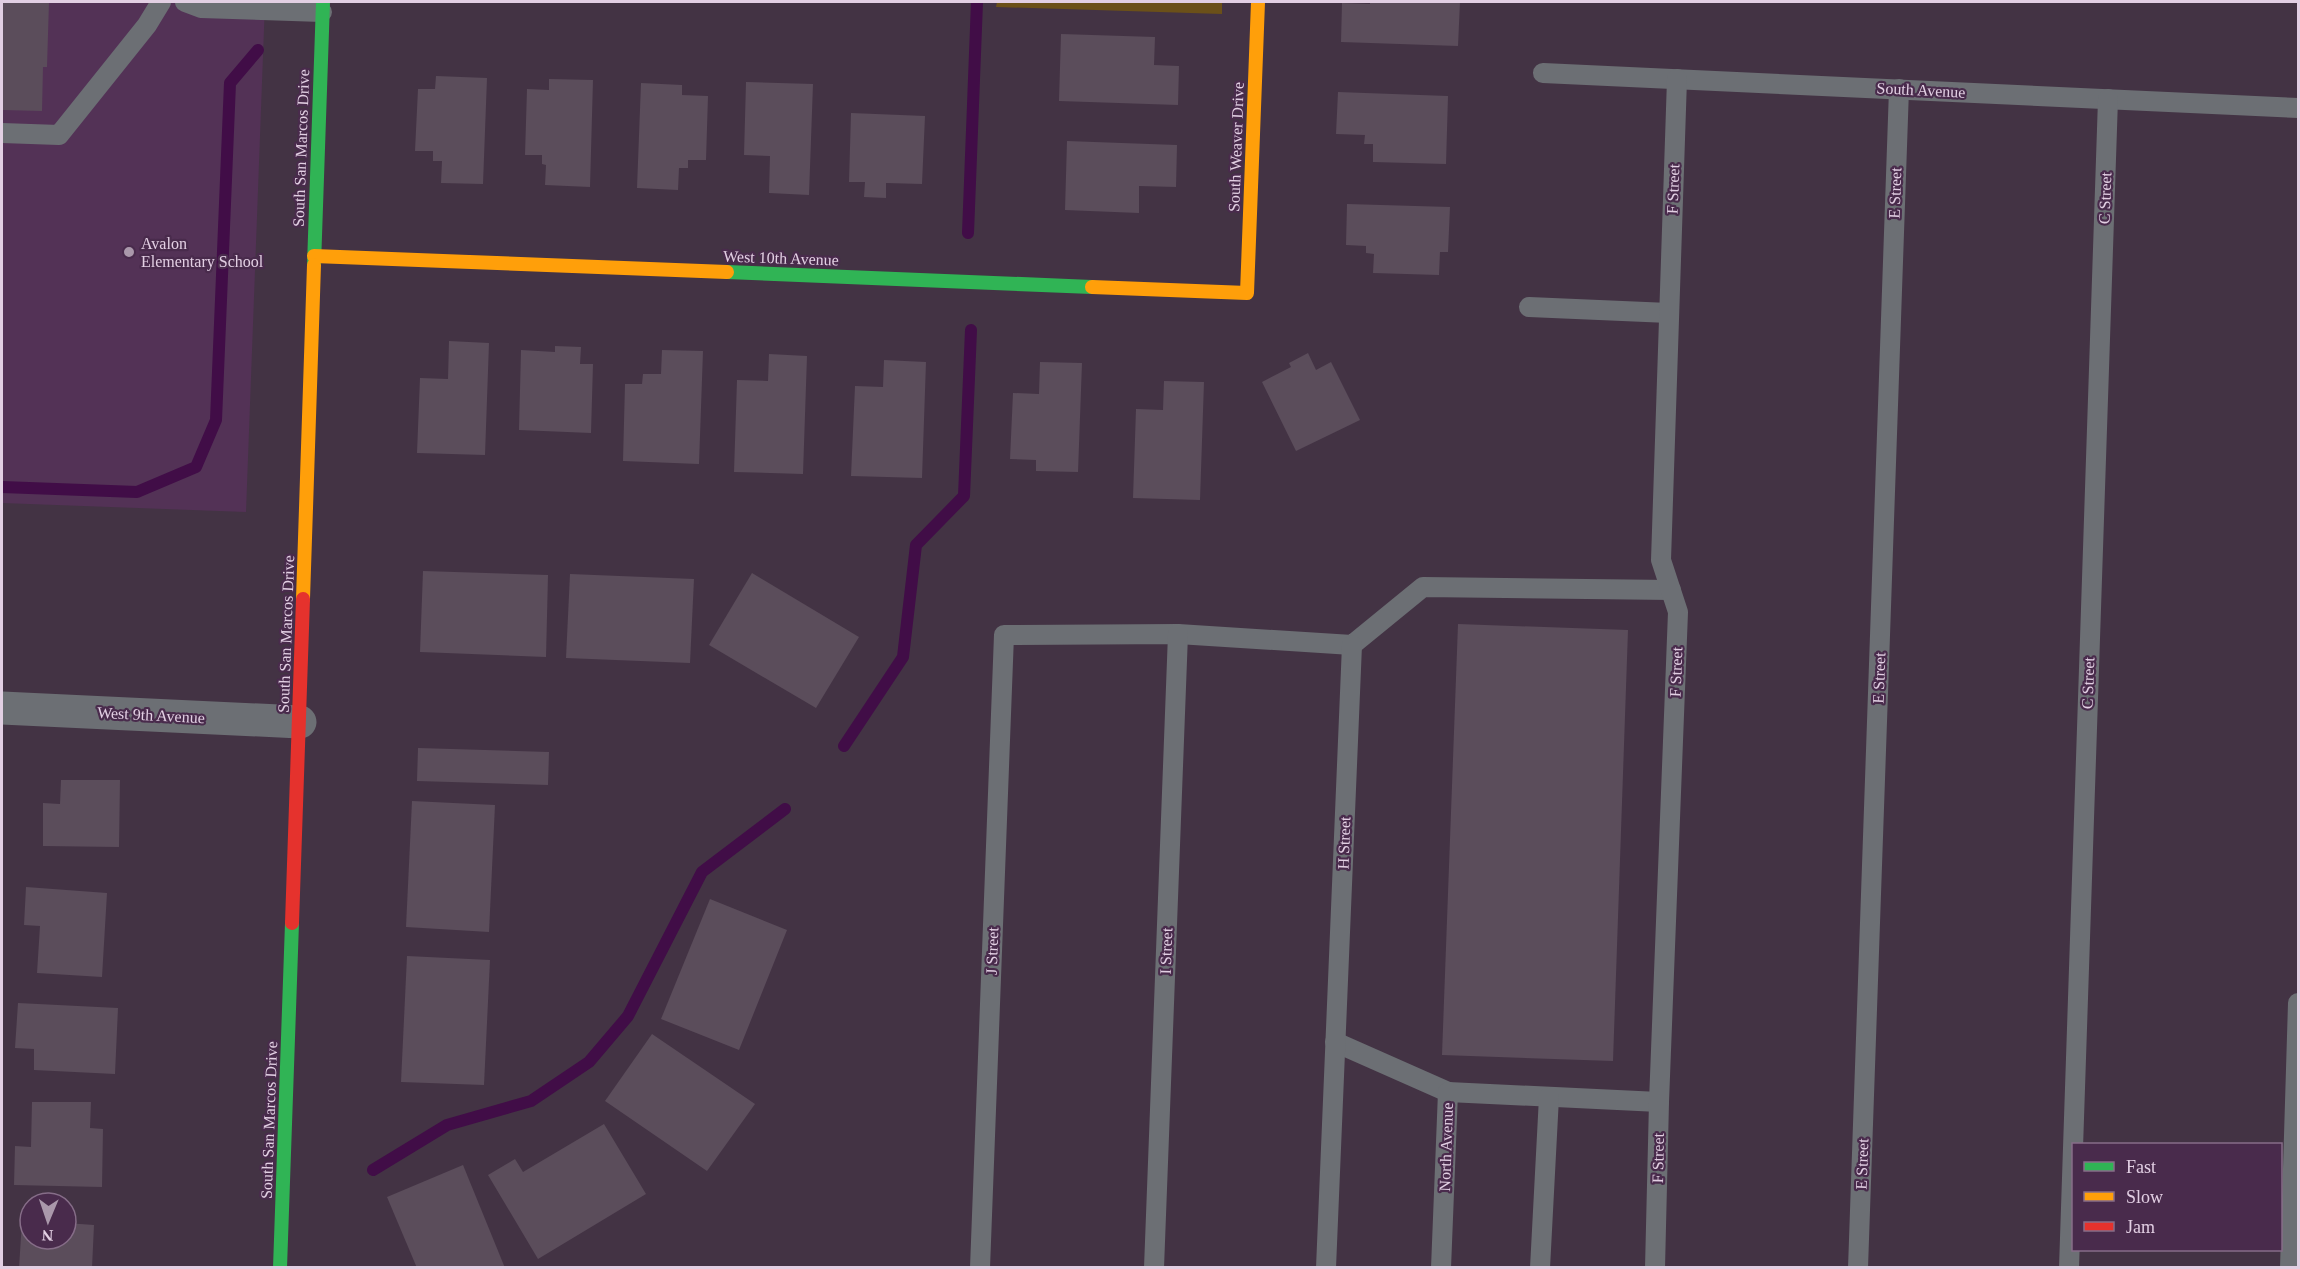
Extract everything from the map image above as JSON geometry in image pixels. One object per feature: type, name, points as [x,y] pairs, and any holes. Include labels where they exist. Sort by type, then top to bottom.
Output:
[{"type":"street","name":"South Weaver Drive","points":[[1247,293],[1258,2]]},
{"type":"street","name":"South San Marcos Drive","points":[[280,1268],[323,7]]},
{"type":"street","name":"West 10th Avenue","points":[[314,256],[1247,293]]},
{"type":"street","name":"West 9th Avenue","points":[[2,708],[300,722]]},
{"type":"lane","points":[[2,133],[59,135],[147,25],[161,2]]},
{"type":"lane","points":[[185,2],[201,8],[323,7]]},
{"type":"lane","name":"South Avenue","points":[[1543,73],[2298,108]]},
{"type":"lane","name":"F Street","points":[[1655,1268],[1659,1102],[1678,612],[1661,560],[1677,79]]},
{"type":"lane","name":"E Street","points":[[1858,1268],[1899,89]]},
{"type":"lane","name":"C Street","points":[[2073,1143],[2108,99]]},
{"type":"lane","points":[[1529,307],[1670,313]]},
{"type":"lane","points":[[1178,634],[1353,645],[1423,587],[1671,590]]},
{"type":"lane","name":"J Street","points":[[980,1268],[1004,635],[1178,634]]},
{"type":"lane","name":"I Street","points":[[1154,1268],[1178,634]]},
{"type":"lane","name":"H Street","points":[[1326,1268],[1353,645]]},
{"type":"lane","points":[[2290,1268],[2298,1003]]},
{"type":"lane","points":[[1335,1042],[1448,1092]]},
{"type":"lane","name":"North Avenue","points":[[1441,1268],[1448,1092],[1659,1102]]},
{"type":"lane","points":[[1540,1268],[1549,1097]]},
{"type":"lane","name":"C Street","points":[[2069,1268],[2072,1178]]},
{"type":"shaded area","name":"Avalon Elementary School","points":[[2,2],[265,2],[246,512],[2,503]]},
{"type":"shaded area","points":[[997,2],[1222,2],[1222,14],[996,7]]},
{"type":"building","points":[[2,2],[49,2],[47,67],[43,67],[42,111],[2,110]]},
{"type":"building","points":[[1370,2],[1460,2],[1458,46],[1341,42],[1342,3],[1370,4]]},
{"type":"building","points":[[1061,34],[1155,37],[1154,65],[1179,66],[1178,105],[1059,101]]},
{"type":"building","points":[[436,76],[487,78],[483,184],[441,183],[442,161],[433,161],[433,151],[415,151],[418,89],[435,89]]},
{"type":"building","points":[[549,79],[593,80],[590,187],[545,185],[546,165],[542,164],[542,155],[525,155],[527,89],[549,90]]},
{"type":"building","points":[[746,82],[813,84],[809,195],[769,193],[770,156],[744,155]]},
{"type":"building","points":[[641,83],[682,85],[682,95],[708,96],[706,160],[688,160],[688,168],[679,168],[678,190],[637,188]]},
{"type":"building","points":[[1338,92],[1448,96],[1446,164],[1373,162],[1373,144],[1364,144],[1365,135],[1336,134]]},
{"type":"building","points":[[851,113],[925,116],[922,184],[886,183],[886,198],[864,197],[865,182],[849,182]]},
{"type":"building","points":[[1067,141],[1177,145],[1176,187],[1139,186],[1139,213],[1065,210]]},
{"type":"building","points":[[1347,204],[1450,207],[1448,252],[1440,252],[1439,275],[1373,273],[1374,254],[1366,253],[1366,246],[1346,245]]},
{"type":"building","points":[[449,341],[489,343],[485,455],[417,453],[420,378],[448,379]]},
{"type":"building","points":[[555,346],[581,347],[580,364],[593,364],[591,433],[519,430],[521,350],[555,352]]},
{"type":"building","points":[[662,350],[703,351],[699,464],[623,461],[625,384],[642,384],[643,374],[661,374]]},
{"type":"building","points":[[1308,353],[1316,370],[1331,362],[1360,420],[1296,451],[1262,382],[1291,367],[1289,363]]},
{"type":"building","points":[[769,354],[807,356],[803,474],[734,472],[737,380],[768,381]]},
{"type":"building","points":[[884,360],[926,362],[922,478],[851,476],[855,386],[883,387]]},
{"type":"building","points":[[1040,362],[1082,363],[1078,472],[1036,471],[1036,460],[1010,459],[1013,393],[1039,394]]},
{"type":"building","points":[[1164,381],[1204,382],[1200,500],[1133,498],[1136,409],[1163,410]]},
{"type":"building","points":[[423,571],[548,575],[546,657],[420,652]]},
{"type":"building","points":[[752,573],[859,637],[816,708],[709,645]]},
{"type":"building","points":[[570,574],[694,579],[690,663],[566,658]]},
{"type":"building","points":[[1458,624],[1628,630],[1613,1061],[1442,1055]]},
{"type":"building","points":[[418,748],[549,752],[548,785],[417,781]]},
{"type":"building","points":[[61,780],[120,780],[119,847],[43,846],[43,803],[60,804]]},
{"type":"building","points":[[412,801],[495,805],[489,932],[406,927]]},
{"type":"building","points":[[26,887],[107,893],[102,977],[37,973],[40,926],[24,925]]},
{"type":"building","points":[[710,899],[787,930],[739,1050],[661,1019]]},
{"type":"building","points":[[407,956],[490,960],[484,1085],[401,1082]]},
{"type":"building","points":[[18,1003],[118,1008],[115,1074],[34,1070],[34,1049],[15,1048]]},
{"type":"building","points":[[652,1034],[755,1104],[707,1171],[605,1101]]},
{"type":"building","points":[[32,1102],[91,1102],[90,1128],[103,1129],[102,1187],[14,1185],[15,1146],[31,1147]]},
{"type":"building","points":[[604,1124],[646,1194],[538,1259],[488,1175],[515,1159],[523,1172]]},
{"type":"building","points":[[463,1165],[505,1268],[417,1268],[387,1197]]},
{"type":"building","points":[[78,1224],[94,1225],[92,1268],[19,1268],[20,1251],[78,1251]]},
{"type":"waterway","points":[[968,233],[977,2]]},
{"type":"waterway","points":[[2,487],[137,492],[196,467],[216,420],[230,83],[258,50]]},
{"type":"waterway","points":[[844,746],[903,657],[916,545],[964,496],[971,330]]},
{"type":"waterway","points":[[373,1170],[447,1125],[531,1101],[589,1062],[628,1016],[702,872],[785,809]]},
{"type":"traffic: fast","points":[[314,265],[323,2]]},
{"type":"traffic: fast","points":[[727,272],[1092,287]]},
{"type":"traffic: fast","points":[[280,1268],[292,923]]},
{"type":"traffic: slow","points":[[1092,287],[1247,293],[1258,2]]},
{"type":"traffic: slow","points":[[314,256],[727,272]]},
{"type":"traffic: slow","points":[[303,599],[314,265]]},
{"type":"traffic: jam","points":[[292,923],[303,599]]},
{"type":"place","name":"Avalon Elementary School","points":[[129,252]]}]
